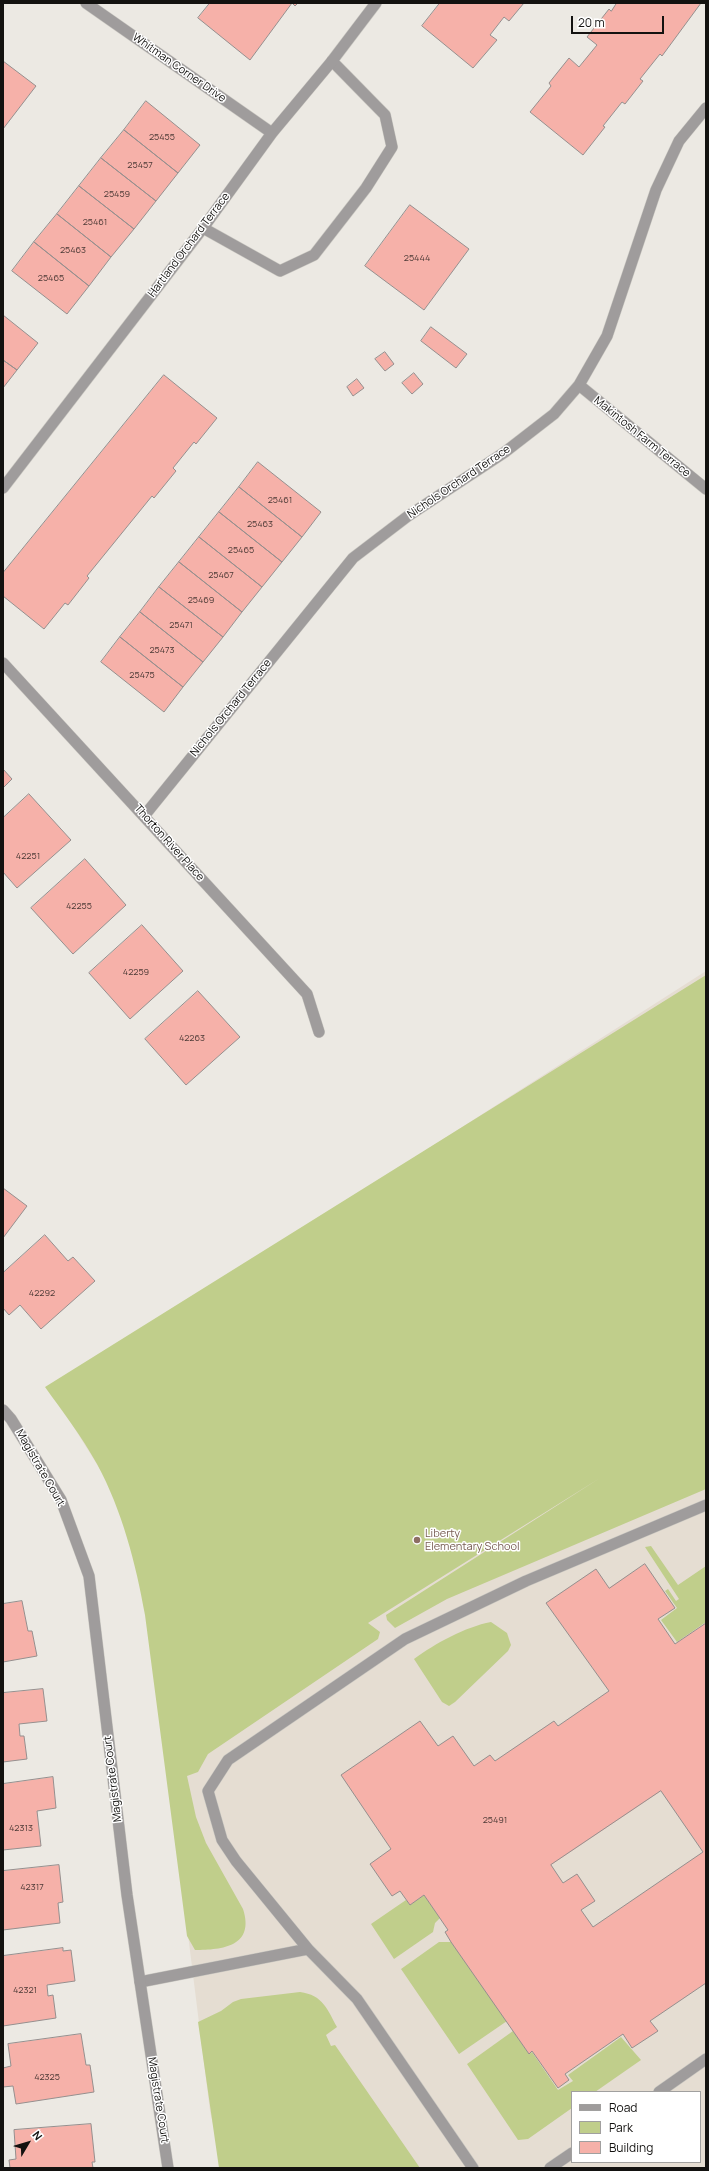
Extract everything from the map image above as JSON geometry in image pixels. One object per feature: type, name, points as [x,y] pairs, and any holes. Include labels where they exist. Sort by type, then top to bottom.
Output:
[{"type":"street","name":"Whitman Corner Drive","points":[[86,3],[272,133]]},
{"type":"street","name":"Hartland Orchard Terrace","points":[[3,488],[203,228],[272,133],[332,61],[376,3]]},
{"type":"street","points":[[203,228],[280,271],[314,255],[366,188],[392,147],[385,115],[332,61]]},
{"type":"street","name":"Nichols Orchard Terrace","points":[[144,816],[353,558],[408,516],[505,452],[548,419],[579,385],[607,336],[656,190],[679,141],[706,108]]},
{"type":"street","name":"Makintosh Farm Terrace","points":[[579,385],[706,489]]},
{"type":"street","name":"Thorton River Place","points":[[3,663],[307,994],[320,1032]]},
{"type":"street","name":"Magistrate Court","points":[[3,1410],[11,1419],[61,1500],[89,1576],[126,1887],[168,2168]]},
{"type":"street","points":[[473,2168],[357,2000],[308,1949],[236,1861],[222,1840],[208,1791],[228,1760],[405,1639],[526,1581],[706,1505]]},
{"type":"street","points":[[140,1982],[308,1949]]},
{"type":"street","points":[[660,2091],[706,2059]]},
{"type":"street","points":[[550,2168],[571,2154]]},
{"type":"shaded area","name":"Liberty Elementary School","points":[[706,971],[706,2168],[223,2168],[210,2111],[145,1590],[113,1490],[48,1386],[351,1198]]},
{"type":"green space","points":[[706,975],[706,1489],[447,1599],[395,1628],[387,1620],[386,1615],[600,1478],[368,1623],[380,1632],[378,1639],[208,1754],[198,1772],[187,1776],[196,1817],[206,1843],[243,1909],[246,1921],[244,1931],[240,1938],[234,1943],[226,1947],[216,1949],[195,1950],[187,1936],[145,1615],[127,1538],[114,1500],[97,1464],[79,1434],[45,1387]]},
{"type":"green space","points":[[651,1546],[678,1585],[706,1566],[706,1622],[677,1642],[661,1620],[677,1608],[665,1591],[668,1589],[676,1601],[679,1599],[645,1547]]},
{"type":"green space","points":[[491,1622],[507,1633],[511,1645],[508,1651],[449,1706],[442,1702],[414,1659],[451,1636],[481,1624]]},
{"type":"green space","points":[[424,1895],[440,1918],[435,1923],[433,1932],[394,1959],[371,1924],[406,1900],[410,1905]]},
{"type":"green space","points":[[439,1942],[451,1942],[507,2021],[459,2054],[401,1969]]},
{"type":"green space","points":[[300,1992],[314,1996],[327,2009],[337,2027],[326,2035],[331,2046],[335,2045],[420,2168],[219,2168],[198,2022],[241,1999]]},
{"type":"green space","points":[[513,2031],[529,2054],[532,2052],[558,2090],[573,2081],[568,2075],[621,2037],[641,2060],[596,2091],[571,2091],[571,2109],[528,2139],[518,2140],[467,2064]]},
{"type":"building","points":[[210,3],[292,3],[250,60],[198,18]]},
{"type":"building","points":[[440,3],[524,3],[509,21],[504,17],[490,35],[497,40],[473,68],[422,26]]},
{"type":"building","points":[[617,3],[701,3],[662,56],[660,54],[640,79],[643,81],[625,104],[622,102],[583,155],[530,112],[551,86],[549,83],[569,58],[579,67],[597,45],[587,37],[609,9],[611,11]]},
{"type":"building","points":[[3,61],[36,86],[3,129]]},
{"type":"building","points":[[146,101],[200,145],[178,173],[124,130]]},
{"type":"building","points":[[124,130],[178,173],[156,201],[101,158]]},
{"type":"building","points":[[101,158],[156,201],[134,229],[79,186]]},
{"type":"building","points":[[79,186],[134,229],[111,257],[57,214]]},
{"type":"building","points":[[410,205],[469,249],[424,310],[365,266]]},
{"type":"building","points":[[57,214],[111,257],[89,286],[34,242]]},
{"type":"building","points":[[34,242],[89,286],[67,314],[12,271]]},
{"type":"building","points":[[3,315],[38,343],[17,370],[3,360]]},
{"type":"building","points":[[431,327],[467,354],[456,368],[421,341]]},
{"type":"building","points":[[385,352],[394,364],[385,371],[375,359]]},
{"type":"building","points":[[3,360],[17,370],[3,388]]},
{"type":"building","points":[[414,373],[423,384],[412,394],[402,383]]},
{"type":"building","points":[[164,375],[217,418],[196,444],[194,442],[173,468],[176,471],[154,498],[152,496],[87,576],[89,578],[68,605],[65,603],[44,629],[3,596],[3,573]]},
{"type":"building","points":[[357,379],[364,388],[353,396],[347,387]]},
{"type":"building","points":[[258,462],[321,512],[302,537],[239,487]]},
{"type":"building","points":[[239,487],[302,537],[282,562],[219,512]]},
{"type":"building","points":[[219,512],[282,562],[262,587],[199,537]]},
{"type":"building","points":[[199,537],[262,587],[242,612],[179,562]]},
{"type":"building","points":[[179,562],[242,612],[223,637],[159,587]]},
{"type":"building","points":[[159,587],[223,637],[203,662],[140,612]]},
{"type":"building","points":[[140,612],[203,662],[183,687],[120,637]]},
{"type":"building","points":[[120,637],[183,687],[164,712],[101,662]]},
{"type":"building","points":[[3,769],[12,779],[3,788]]},
{"type":"building","points":[[29,794],[71,840],[17,888],[3,872],[3,818]]},
{"type":"building","points":[[85,859],[126,905],[73,954],[31,908]]},
{"type":"building","points":[[142,925],[183,971],[130,1019],[89,973]]},
{"type":"building","points":[[198,991],[240,1037],[186,1085],[145,1039]]},
{"type":"building","points":[[3,1188],[27,1206],[3,1238]]},
{"type":"building","points":[[45,1235],[68,1261],[73,1257],[95,1281],[41,1329],[20,1305],[9,1315],[3,1308],[3,1273]]},
{"type":"building","points":[[645,1564],[675,1608],[658,1619],[675,1644],[706,1623],[706,1983],[650,2021],[658,2031],[632,2048],[623,2034],[565,2074],[569,2080],[558,2088],[532,2051],[529,2054],[451,1942],[445,1932],[448,1930],[424,1895],[410,1905],[400,1891],[392,1896],[370,1864],[391,1849],[341,1775],[420,1721],[438,1746],[453,1736],[474,1766],[490,1755],[495,1761],[554,1721],[558,1726],[609,1691],[546,1603],[596,1569],[609,1588]],"holes":[[[661,1791],[703,1852],[593,1927],[581,1910],[595,1901],[577,1874],[563,1883],[551,1865]]]},
{"type":"building","points":[[22,1601],[28,1631],[32,1631],[37,1656],[3,1662],[3,1604]]},
{"type":"building","points":[[43,1689],[47,1721],[19,1724],[20,1736],[24,1736],[27,1759],[3,1762],[3,1693]]},
{"type":"building","points":[[53,1777],[56,1808],[37,1811],[41,1846],[3,1850],[3,1784]]},
{"type":"building","points":[[59,1865],[63,1902],[58,1903],[60,1923],[3,1930],[3,1871]]},
{"type":"building","points":[[63,1948],[63,1951],[71,1950],[75,1981],[47,1985],[48,1996],[53,1995],[56,2018],[3,2026],[3,1956]]},
{"type":"building","points":[[81,2034],[86,2065],[90,2065],[94,2092],[16,2104],[13,2086],[3,2087],[3,2068],[11,2066],[8,2044]]},
{"type":"building","points":[[91,2124],[95,2162],[92,2162],[93,2168],[10,2168],[9,2160],[16,2159],[14,2130]]},
{"type":"place","name":"Liberty Elementary School","points":[[417,1540]]}]
